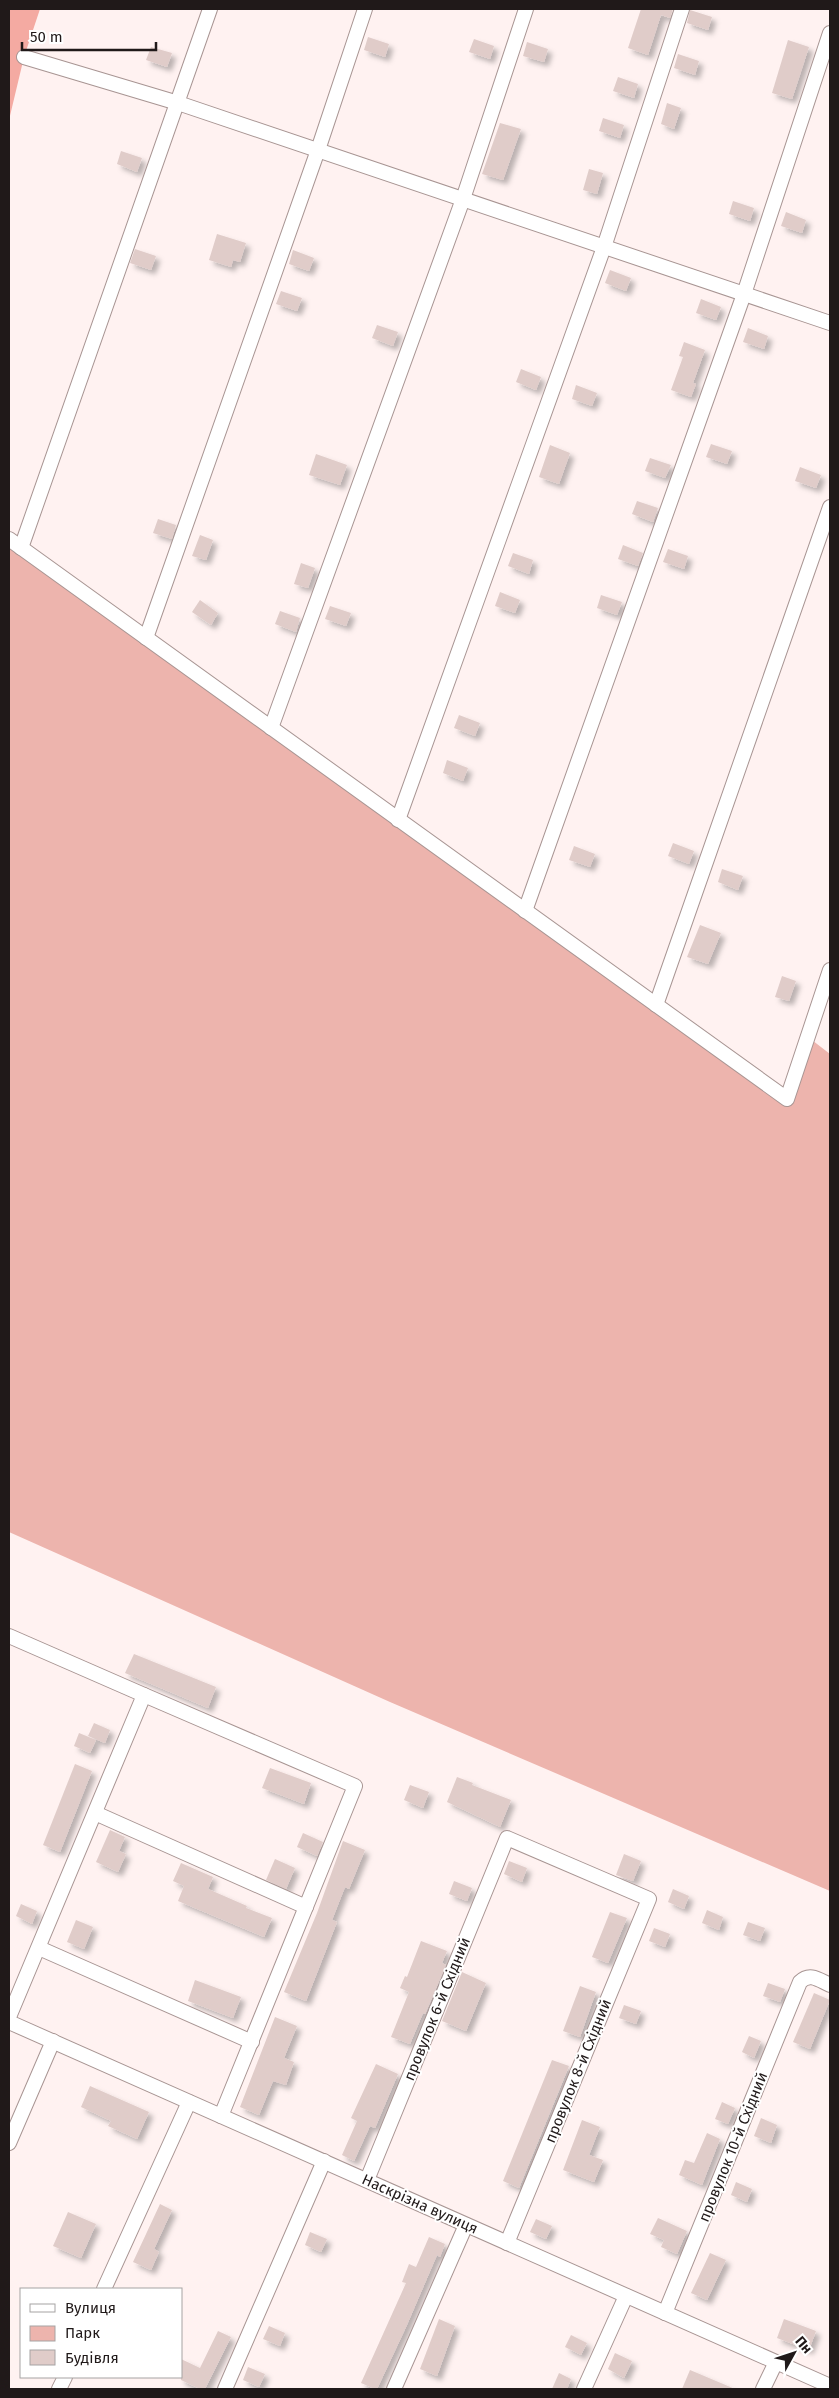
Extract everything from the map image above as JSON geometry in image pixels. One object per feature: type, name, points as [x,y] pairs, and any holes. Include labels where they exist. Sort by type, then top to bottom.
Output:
[{"type":"street","points":[[21,548],[210,9]]},
{"type":"street","points":[[146,638],[318,150],[365,9]]},
{"type":"street","points":[[271,728],[463,200],[526,9]]},
{"type":"street","points":[[398,820],[604,247],[682,9]]},
{"type":"street","points":[[525,911],[744,294],[830,33]]},
{"type":"street","points":[[24,57],[178,103],[830,323]]},
{"type":"street","points":[[656,1005],[830,507]]},
{"type":"street","points":[[9,539],[787,1099],[830,970]]},
{"type":"street","points":[[9,1636],[355,1786],[221,2116]]},
{"type":"street","points":[[9,2017],[144,1695]]},
{"type":"street","points":[[95,1813],[306,1907]]},
{"type":"street","name":"провулок 8-й Східний","points":[[507,1838],[650,1899],[507,2243]]},
{"type":"street","name":"провулок 6-й Східний","points":[[367,2180],[507,1838]]},
{"type":"street","points":[[39,1948],[252,2042]]},
{"type":"street","name":"провулок 10-й Східний","points":[[666,2313],[800,1982],[805,1977],[811,1976],[830,1985]]},
{"type":"street","name":"Наскрізна вулиця","points":[[9,2022],[830,2386]]},
{"type":"street","points":[[9,2143],[53,2041]]},
{"type":"street","points":[[104,2288],[189,2102]]},
{"type":"street","points":[[225,2389],[324,2162]]},
{"type":"street","points":[[394,2389],[466,2225]]},
{"type":"street","points":[[584,2389],[626,2296]]},
{"type":"street","points":[[764,2389],[776,2362]]},
{"type":"green space","points":[[9,539],[786,1099],[808,1037],[830,1054],[830,1891],[390,1702],[9,1532]]},
{"type":"shaded area","points":[[9,9],[40,9],[24,57],[9,120]]},
{"type":"building","points":[[641,9],[673,9],[670,18],[661,15],[648,55],[628,48]]},
{"type":"building","points":[[690,10],[712,17],[708,30],[687,23]]},
{"type":"building","points":[[368,37],[389,44],[385,57],[364,50]]},
{"type":"building","points":[[474,39],[494,46],[490,59],[469,52]]},
{"type":"building","points":[[788,40],[809,47],[792,99],[772,93]]},
{"type":"building","points":[[527,42],[548,49],[544,62],[523,56]]},
{"type":"building","points":[[151,47],[172,53],[167,67],[146,60]]},
{"type":"building","points":[[678,54],[699,61],[695,75],[674,68]]},
{"type":"building","points":[[618,77],[638,84],[634,98],[613,91]]},
{"type":"building","points":[[667,103],[681,108],[674,129],[661,124]]},
{"type":"building","points":[[603,118],[624,125],[620,138],[599,131]]},
{"type":"building","points":[[500,123],[521,129],[503,180],[482,174]]},
{"type":"building","points":[[121,151],[142,158],[137,172],[117,164]]},
{"type":"building","points":[[589,169],[603,173],[597,194],[583,190]]},
{"type":"building","points":[[733,201],[754,208],[750,221],[729,214]]},
{"type":"building","points":[[786,212],[806,220],[802,233],[781,226]]},
{"type":"building","points":[[217,234],[246,243],[240,262],[233,260],[231,267],[209,260]]},
{"type":"building","points":[[135,249],[156,256],[151,270],[130,263]]},
{"type":"building","points":[[293,250],[314,258],[309,271],[289,264]]},
{"type":"building","points":[[610,270],[631,278],[626,291],[605,283]]},
{"type":"building","points":[[281,291],[302,298],[297,311],[276,304]]},
{"type":"building","points":[[701,299],[721,307],[716,320],[696,313]]},
{"type":"building","points":[[377,325],[398,332],[393,346],[372,338]]},
{"type":"building","points":[[748,328],[768,336],[764,349],[743,342]]},
{"type":"building","points":[[684,342],[705,350],[693,383],[696,384],[691,397],[671,390],[683,357],[679,356]]},
{"type":"building","points":[[521,369],[541,377],[536,390],[516,382]]},
{"type":"building","points":[[576,385],[597,393],[592,406],[572,399]]},
{"type":"building","points":[[711,444],[732,451],[727,464],[706,457]]},
{"type":"building","points":[[550,445],[570,453],[559,484],[539,477]]},
{"type":"building","points":[[316,454],[347,465],[340,485],[309,475]]},
{"type":"building","points":[[650,458],[671,465],[665,478],[645,471]]},
{"type":"building","points":[[800,467],[821,475],[816,488],[795,481]]},
{"type":"building","points":[[637,501],[658,508],[653,522],[632,514]]},
{"type":"building","points":[[158,519],[176,525],[172,539],[153,533]]},
{"type":"building","points":[[200,535],[213,540],[206,560],[192,556]]},
{"type":"building","points":[[623,545],[643,553],[638,566],[618,559]]},
{"type":"building","points":[[668,549],[688,556],[684,569],[663,562]]},
{"type":"building","points":[[513,553],[533,560],[529,574],[508,566]]},
{"type":"building","points":[[301,563],[315,568],[308,588],[294,584]]},
{"type":"building","points":[[500,592],[520,600],[515,613],[495,606]]},
{"type":"building","points":[[601,595],[622,602],[617,615],[597,608]]},
{"type":"building","points":[[200,600],[218,613],[211,625],[192,612]]},
{"type":"building","points":[[330,606],[351,613],[346,626],[325,619]]},
{"type":"building","points":[[280,611],[300,618],[296,632],[275,624]]},
{"type":"building","points":[[459,715],[480,723],[475,736],[454,728]]},
{"type":"building","points":[[447,760],[468,768],[463,781],[443,773]]},
{"type":"building","points":[[673,843],[694,851],[689,864],[668,856]]},
{"type":"building","points":[[574,846],[595,854],[590,867],[569,860]]},
{"type":"building","points":[[722,869],[743,876],[738,890],[718,882]]},
{"type":"building","points":[[700,925],[721,933],[708,964],[687,957]]},
{"type":"building","points":[[782,976],[796,981],[789,1001],[775,997]]},
{"type":"building","points":[[134,1654],[216,1687],[208,1708],[125,1673]]},
{"type":"building","points":[[94,1723],[110,1730],[105,1743],[88,1736]]},
{"type":"building","points":[[79,1733],[96,1740],[90,1753],[74,1746]]},
{"type":"building","points":[[75,1764],[92,1771],[60,1852],[43,1845]]},
{"type":"building","points":[[270,1768],[311,1783],[304,1804],[262,1788]]},
{"type":"building","points":[[457,1777],[511,1800],[500,1827],[447,1802]]},
{"type":"building","points":[[410,1785],[429,1792],[423,1808],[404,1800]]},
{"type":"building","points":[[110,1830],[125,1837],[119,1851],[126,1854],[118,1872],[96,1862]]},
{"type":"building","points":[[303,1833],[323,1842],[317,1856],[297,1847]]},
{"type":"building","points":[[343,1841],[365,1850],[349,1889],[345,1887],[332,1920],[337,1922],[306,2001],[284,1992],[317,1913]]},
{"type":"building","points":[[624,1854],[641,1861],[633,1881],[616,1875]]},
{"type":"building","points":[[275,1859],[295,1868],[286,1889],[266,1880]]},
{"type":"building","points":[[509,1861],[527,1868],[522,1882],[504,1874]]},
{"type":"building","points":[[181,1863],[213,1877],[208,1889],[247,1906],[246,1908],[272,1918],[264,1937],[178,1901],[184,1886],[173,1881]]},
{"type":"building","points":[[454,1881],[472,1888],[467,1901],[449,1894]]},
{"type":"building","points":[[673,1889],[689,1896],[684,1909],[668,1902]]},
{"type":"building","points":[[21,1904],[37,1911],[32,1924],[16,1916]]},
{"type":"building","points":[[707,1910],[723,1917],[719,1930],[702,1923]]},
{"type":"building","points":[[610,1912],[627,1918],[608,1963],[592,1957]]},
{"type":"building","points":[[76,1920],[93,1927],[84,1949],[67,1942]]},
{"type":"building","points":[[748,1922],[765,1928],[760,1941],[743,1935]]},
{"type":"building","points":[[654,1928],[670,1934],[665,1947],[649,1941]]},
{"type":"building","points":[[421,1941],[447,1951],[442,1963],[446,1965],[410,2044],[391,2037],[409,1992],[400,1988],[405,1976],[407,1977]]},
{"type":"building","points":[[462,1972],[486,1983],[466,2031],[442,2021]]},
{"type":"building","points":[[195,1980],[241,1997],[233,2018],[188,2001]]},
{"type":"building","points":[[768,1983],[785,1989],[780,2002],[763,1996]]},
{"type":"building","points":[[580,1986],[596,1992],[580,2037],[563,2031]]},
{"type":"building","points":[[814,1993],[830,2000],[810,2049],[793,2042]]},
{"type":"building","points":[[624,2005],[641,2011],[636,2024],[619,2018]]},
{"type":"building","points":[[275,2017],[297,2026],[284,2058],[294,2062],[286,2085],[273,2081],[259,2115],[240,2107]]},
{"type":"building","points":[[749,2036],[761,2041],[754,2058],[742,2052]]},
{"type":"building","points":[[552,2060],[569,2066],[519,2188],[503,2181]]},
{"type":"building","points":[[376,2064],[398,2074],[375,2128],[370,2126],[354,2161],[342,2155],[357,2121],[351,2118]]},
{"type":"building","points":[[90,2086],[149,2112],[137,2139],[108,2126],[111,2121],[81,2107]]},
{"type":"building","points":[[722,2102],[735,2108],[728,2124],[715,2119]]},
{"type":"building","points":[[761,2118],[777,2125],[771,2143],[754,2136]]},
{"type":"building","points":[[582,2120],[600,2127],[589,2155],[603,2160],[594,2182],[563,2170]]},
{"type":"building","points":[[707,2133],[720,2139],[702,2185],[679,2175],[685,2160],[694,2163]]},
{"type":"building","points":[[736,2182],[752,2189],[747,2202],[731,2195]]},
{"type":"building","points":[[160,2204],[172,2210],[154,2249],[159,2252],[151,2270],[133,2262]]},
{"type":"building","points":[[68,2212],[96,2224],[81,2258],[53,2246]]},
{"type":"building","points":[[658,2218],[687,2231],[677,2254],[661,2247],[664,2240],[650,2234]]},
{"type":"building","points":[[536,2219],[552,2226],[546,2239],[530,2232]]},
{"type":"building","points":[[310,2232],[327,2239],[321,2252],[305,2245]]},
{"type":"building","points":[[429,2237],[445,2244],[440,2257],[437,2255],[406,2327],[377,2389],[375,2389],[361,2383],[406,2283],[402,2282],[409,2264],[416,2267]]},
{"type":"building","points":[[710,2253],[726,2260],[707,2300],[691,2293]]},
{"type":"building","points":[[439,2319],[455,2326],[437,2376],[420,2369]]},
{"type":"building","points":[[784,2319],[816,2331],[809,2350],[777,2338]]},
{"type":"building","points":[[269,2326],[285,2333],[280,2346],[263,2339]]},
{"type":"building","points":[[218,2331],[231,2337],[205,2389],[200,2389],[181,2380],[182,2359],[200,2368]]},
{"type":"building","points":[[571,2335],[587,2343],[581,2355],[565,2347]]},
{"type":"building","points":[[615,2353],[632,2361],[624,2378],[608,2369]]},
{"type":"building","points":[[248,2367],[265,2374],[259,2387],[243,2380]]},
{"type":"building","points":[[690,2370],[735,2389],[682,2389]]},
{"type":"building","points":[[559,2373],[571,2379],[567,2389],[552,2389]]}]
